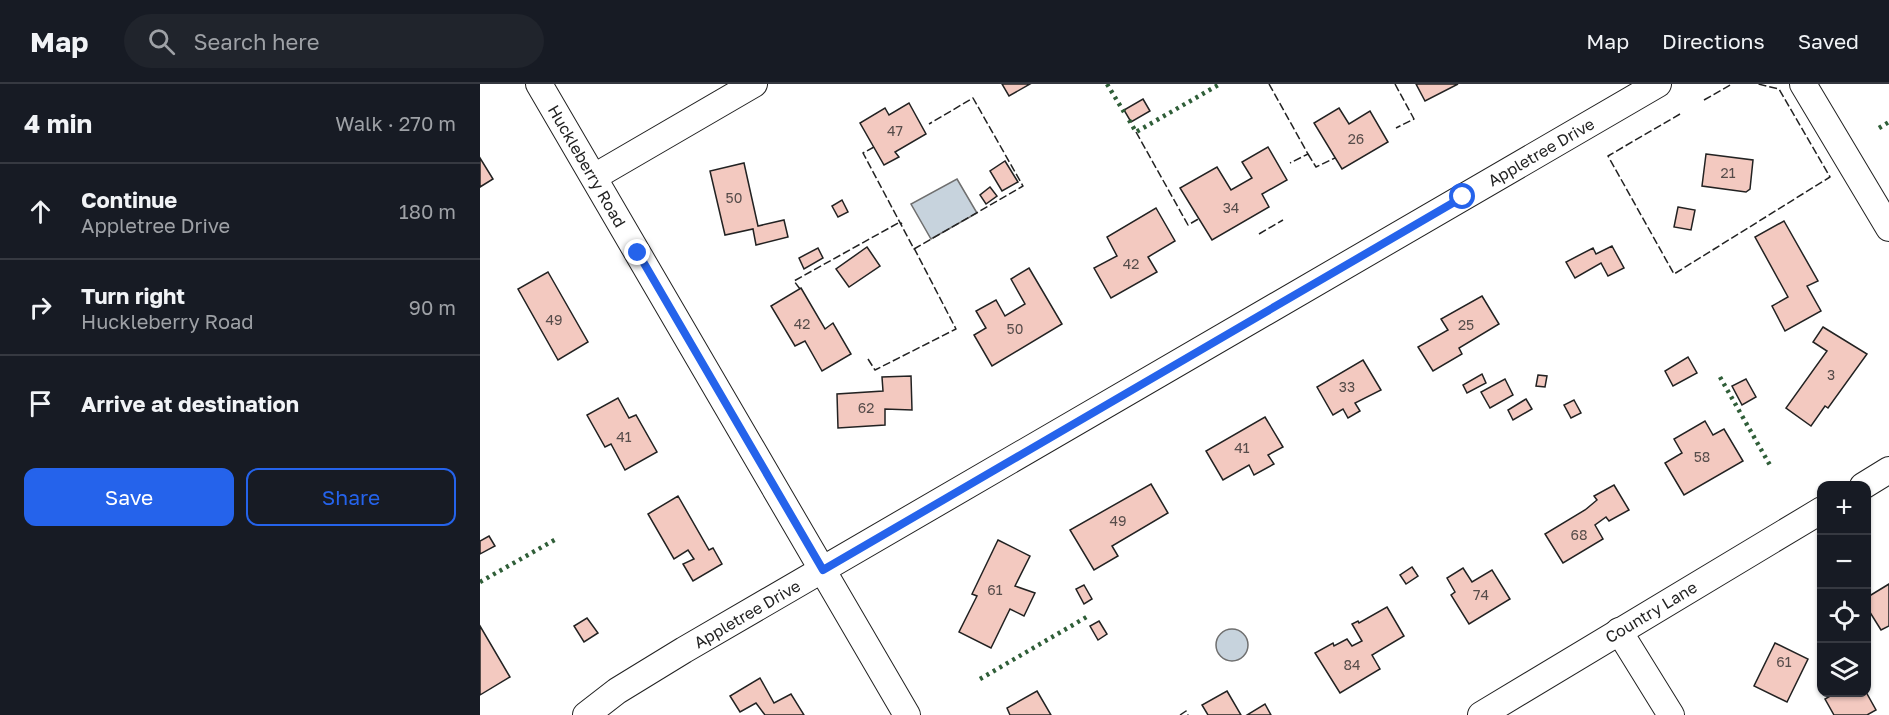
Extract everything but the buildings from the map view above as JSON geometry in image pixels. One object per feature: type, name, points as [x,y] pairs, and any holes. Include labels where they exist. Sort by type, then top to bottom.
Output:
[{"type":"street","name":"Huckleberry Road","points":[[539,84],[907,715]]},
{"type":"street","points":[[594,177],[754,84]]},
{"type":"street","name":"Appletree Drive","points":[[586,715],[617,691],[1658,84]]},
{"type":"street","points":[[1803,84],[1889,228]]},
{"type":"street","points":[[1871,481],[1889,470]]},
{"type":"street","name":"Country Lane","points":[[1481,715],[1817,512]]},
{"type":"street","points":[[1619,631],[1671,715]]},
{"type":"shaded area","points":[[957,179],[977,213],[931,239],[911,204]]},
{"type":"shaded area","points":[[1232,629],[1243,634],[1248,645],[1243,656],[1232,661],[1221,656],[1216,645],[1221,634]]},
{"type":"hedge","points":[[1107,84],[1124,112]]},
{"type":"hedge","points":[[1129,120],[1136,132],[1220,84]]},
{"type":"hedge","points":[[1879,128],[1889,122]]},
{"type":"hedge","points":[[1720,377],[1771,467]]},
{"type":"hedge","points":[[480,582],[558,538]]},
{"type":"hedge","points":[[980,679],[1090,615]]},
{"type":"fence","points":[[1269,84],[1308,154],[1290,163]]},
{"type":"fence","points":[[1395,84],[1414,119],[1396,128]]},
{"type":"fence","points":[[1704,100],[1732,84]]},
{"type":"fence","points":[[1680,114],[1608,156],[1674,274],[1830,177],[1779,89],[1758,84]]},
{"type":"fence","points":[[874,147],[863,153],[914,249],[1023,186],[973,98],[929,124]]},
{"type":"fence","points":[[1136,132],[1188,225],[1200,218]]},
{"type":"fence","points":[[1308,154],[1316,167],[1335,158]]},
{"type":"fence","points":[[1259,234],[1283,220]]},
{"type":"fence","points":[[800,289],[794,281],[900,222],[902,224]]},
{"type":"fence","points":[[868,359],[875,370],[956,329],[914,248]]},
{"type":"fence","points":[[1180,715],[1186,711],[1188,715]]},
{"type":"route","points":[[638,253],[823,570],[1463,197]]}]
